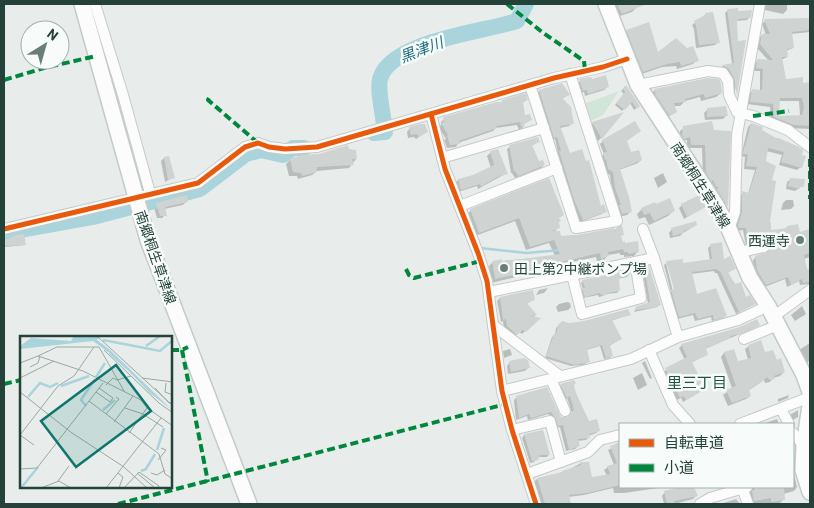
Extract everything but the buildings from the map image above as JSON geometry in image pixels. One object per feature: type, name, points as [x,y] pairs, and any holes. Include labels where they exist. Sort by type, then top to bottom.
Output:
[{"type":"main road","name":"南郷桐生草津線","points":[[82,4],[143,195],[159,269],[249,504]]},
{"type":"main road","name":"南郷桐生草津線","points":[[606,4],[638,85],[716,205],[740,252],[750,278],[807,374],[810,392]]},
{"type":"main road","points":[[810,406],[798,472],[810,492]]},
{"type":"street","points":[[95,4],[123,95],[143,195]]},
{"type":"street","points":[[729,229],[735,212],[737,135],[760,4]]},
{"type":"street","points":[[4,229],[198,183],[245,147],[258,143],[269,147],[285,149],[317,147],[530,85],[628,59]]},
{"type":"street","points":[[638,85],[708,71],[722,73],[728,81],[729,95],[737,112],[788,130],[810,147]]},
{"type":"street","points":[[530,85],[576,228],[617,221],[570,74]]},
{"type":"street","points":[[431,114],[445,169],[487,281],[502,391],[512,430],[536,504]]},
{"type":"street","points":[[442,158],[544,128]]},
{"type":"street","points":[[460,206],[557,168]]},
{"type":"street","points":[[643,229],[654,258],[678,337]]},
{"type":"street","points":[[740,252],[764,247]]},
{"type":"street","points":[[489,292],[654,258]]},
{"type":"street","points":[[572,275],[582,314],[641,298],[635,262]]},
{"type":"street","points":[[744,339],[810,290]]},
{"type":"street","points":[[502,391],[631,359],[678,337],[738,320],[773,316]]},
{"type":"street","points":[[494,325],[556,377],[565,411]]},
{"type":"street","points":[[648,350],[673,405],[689,423]]},
{"type":"street","points":[[743,423],[810,397]]},
{"type":"street","points":[[781,408],[788,423]]},
{"type":"street","points":[[512,430],[550,421],[561,462]]},
{"type":"street","points":[[794,434],[804,446]]},
{"type":"street","points":[[526,474],[588,452],[600,440],[619,435]]},
{"type":"street","points":[[700,504],[710,498],[741,488]]},
{"type":"street","points":[[744,488],[748,504]]},
{"type":"green space","points":[[619,91],[603,115],[589,122],[584,104]]},
{"type":"waterway","name":"黒津川","points":[[374,133],[385,132],[379,84],[387,66],[401,55],[419,47],[462,34],[517,21],[526,4]]},
{"type":"waterway","name":"黒津川","points":[[4,233],[93,217],[200,189],[246,154],[261,150],[283,155],[293,148],[304,148]]},
{"type":"waterway","points":[[480,248],[526,253],[561,250]]},
{"type":"marked path","points":[[507,4],[542,32],[584,61],[585,70]]},
{"type":"marked path","points":[[4,80],[44,68],[96,56]]},
{"type":"marked path","points":[[209,98],[208,100],[258,143]]},
{"type":"marked path","points":[[753,116],[789,111]]},
{"type":"marked path","points":[[810,159],[810,199]]},
{"type":"marked path","points":[[406,269],[409,275],[414,278],[481,261]]},
{"type":"marked path","points":[[172,350],[182,350],[188,347]]},
{"type":"marked path","points":[[182,350],[208,482]]},
{"type":"marked path","points":[[4,384],[20,380]]},
{"type":"marked path","points":[[118,504],[506,404]]},
{"type":"cycle path","points":[[4,229],[198,183],[245,147],[258,143],[269,147],[285,149],[317,147],[554,78],[603,67],[627,59]]},
{"type":"cycle path","points":[[431,114],[445,169],[487,281],[502,391],[512,430],[536,504]]},
{"type":"place","name":"西運寺","points":[[800,240]]},
{"type":"place","name":"田上第2中継ポンプ場","points":[[504,268]]},
{"type":"district","name":"里三丁目","points":[[697,382]]}]
